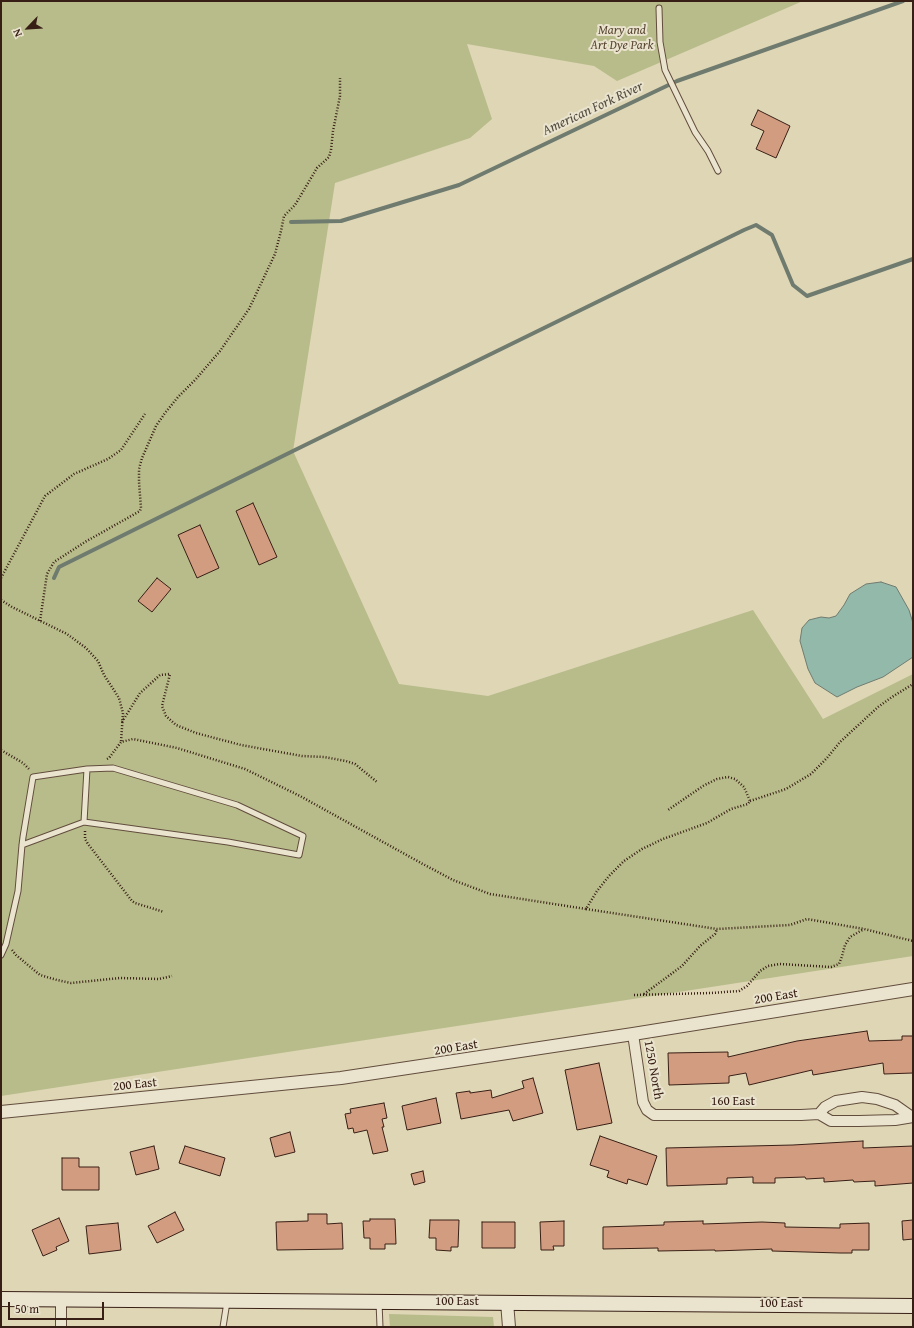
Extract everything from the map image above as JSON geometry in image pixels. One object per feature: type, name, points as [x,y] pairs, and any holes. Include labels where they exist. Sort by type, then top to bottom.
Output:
[{"type":"main road","name":"100 East","points":[[1,1300],[507,1302],[913,1306]]},
{"type":"street","name":"200 East","points":[[1,1112],[341,1078],[634,1034],[913,989]]},
{"type":"street","name":"1250 North","points":[[634,1034],[641,1091],[643,1102],[647,1110]]},
{"type":"street","name":"160 East","points":[[819,1114],[825,1107],[836,1101],[862,1097],[876,1099],[895,1105],[913,1117]]},
{"type":"street","name":"160 East","points":[[647,1110],[654,1115],[819,1114],[831,1121],[895,1120],[913,1117]]},
{"type":"street","points":[[61,1300],[61,1327]]},
{"type":"street","points":[[507,1302],[509,1327]]},
{"type":"lane","points":[[659,8],[660,42],[665,70],[694,132],[708,151],[718,170]]},
{"type":"lane","points":[[1,955],[6,944],[18,891],[22,845],[33,777],[87,769],[113,768],[237,805],[303,836],[299,856],[228,842],[84,822],[22,845]]},
{"type":"lane","points":[[84,822],[87,769]]},
{"type":"lane","points":[[223,1327],[227,1301]]},
{"type":"lane","points":[[379,1302],[380,1327]]},
{"type":"path","points":[[40,621],[47,574],[54,562],[85,542],[140,511],[139,470],[142,458],[156,426],[174,403],[220,351],[249,309],[275,254],[282,231],[284,216],[298,200],[317,168],[328,157],[331,150],[340,96],[340,78]]},
{"type":"path","points":[[1,578],[46,496],[74,474],[108,459],[120,450],[144,414]]},
{"type":"path","points":[[1,600],[67,634],[86,648],[98,661],[119,698],[123,713],[122,742]]},
{"type":"path","points":[[122,722],[140,693],[160,675],[170,674],[162,706],[166,716],[176,725],[196,733],[241,745],[302,756],[324,757],[346,761],[355,764],[378,782]]},
{"type":"path","points":[[586,909],[608,876],[624,861],[642,849],[663,839],[707,823],[731,809],[748,804],[750,800],[786,789],[811,774],[840,742],[878,707],[913,684]]},
{"type":"path","points":[[87,769],[109,758],[122,742],[133,739],[149,741],[177,748],[245,769],[300,796],[454,880],[490,894],[717,928],[790,925],[807,919],[864,929],[913,941]]},
{"type":"path","points":[[1,750],[23,763],[30,770],[33,777]]},
{"type":"path","points":[[668,810],[703,786],[717,779],[728,777],[736,779],[744,787],[750,800]]},
{"type":"path","points":[[84,822],[85,839],[88,844],[132,901],[164,912]]},
{"type":"path","points":[[644,994],[682,966],[700,946],[715,934],[717,928]]},
{"type":"path","points":[[634,995],[711,993],[739,990],[747,986],[760,971],[768,966],[780,964],[831,967],[839,964],[844,945],[850,937],[864,929]]},
{"type":"path","points":[[6,944],[16,955],[40,975],[71,983],[120,978],[159,979],[172,976]]},
{"type":"green space","name":"Mary and Art Dye Park","points":[[1,1],[803,1],[617,81],[594,66],[467,44],[492,119],[470,138],[335,183],[293,451],[399,684],[488,696],[753,610],[823,719],[913,674],[913,956],[1,1096]]},
{"type":"green space","points":[[389,1314],[493,1317],[494,1327],[390,1327]]},
{"type":"shaded area","points":[[881,582],[896,587],[909,610],[913,623],[913,657],[883,677],[837,697],[815,683],[808,669],[800,641],[802,628],[809,620],[821,617],[829,618],[836,616],[850,594],[866,584]]},
{"type":"building","points":[[758,110],[790,126],[776,158],[756,149],[764,131],[751,125]]},
{"type":"building","points":[[253,503],[277,557],[259,565],[236,511]]},
{"type":"building","points":[[200,525],[219,568],[197,578],[178,535]]},
{"type":"building","points":[[157,578],[171,589],[152,612],[138,601]]},
{"type":"building","points":[[867,1031],[869,1041],[902,1040],[902,1036],[913,1036],[913,1073],[884,1074],[883,1063],[813,1075],[812,1070],[749,1085],[746,1073],[729,1076],[729,1083],[669,1085],[668,1053],[728,1052],[728,1057],[797,1041]]},
{"type":"building","points":[[599,1063],[612,1123],[577,1130],[565,1070]]},
{"type":"building","points":[[533,1078],[543,1113],[513,1121],[509,1110],[461,1119],[456,1093],[491,1090],[492,1098],[524,1088],[522,1081]]},
{"type":"building","points":[[436,1098],[441,1123],[407,1130],[402,1106]]},
{"type":"building","points":[[384,1103],[387,1118],[382,1119],[384,1127],[382,1127],[388,1151],[373,1154],[367,1130],[354,1133],[353,1128],[348,1129],[345,1114],[351,1113],[350,1109]]},
{"type":"building","points":[[290,1132],[295,1152],[275,1157],[270,1138]]},
{"type":"building","points":[[600,1136],[657,1156],[647,1185],[628,1179],[627,1184],[607,1177],[609,1171],[590,1165]]},
{"type":"building","points":[[863,1141],[863,1148],[913,1146],[913,1183],[875,1186],[875,1181],[854,1182],[853,1180],[824,1182],[824,1178],[806,1179],[805,1177],[775,1178],[775,1183],[753,1183],[753,1177],[727,1178],[727,1184],[667,1186],[666,1148],[793,1145]]},
{"type":"building","points":[[154,1146],[159,1169],[136,1175],[130,1152]]},
{"type":"building","points":[[185,1146],[225,1158],[220,1176],[179,1163]]},
{"type":"building","points":[[62,1158],[79,1158],[79,1167],[99,1167],[99,1190],[62,1190]]},
{"type":"building","points":[[423,1171],[425,1182],[414,1185],[411,1174]]},
{"type":"building","points":[[175,1212],[184,1230],[157,1243],[148,1226]]},
{"type":"building","points":[[308,1214],[327,1214],[327,1224],[342,1223],[343,1249],[277,1250],[276,1222],[308,1221]]},
{"type":"building","points":[[59,1218],[69,1241],[56,1247],[57,1250],[43,1256],[32,1230]]},
{"type":"building","points":[[370,1219],[395,1219],[396,1244],[385,1244],[385,1249],[370,1249],[370,1238],[364,1238],[363,1221],[370,1221]]},
{"type":"building","points":[[430,1220],[459,1220],[458,1247],[451,1247],[451,1251],[436,1250],[436,1238],[429,1238]]},
{"type":"building","points":[[913,1220],[913,1239],[903,1240],[902,1221]]},
{"type":"building","points":[[564,1221],[564,1246],[553,1246],[554,1250],[541,1250],[540,1222]]},
{"type":"building","points":[[703,1221],[703,1224],[762,1222],[785,1223],[785,1227],[840,1228],[840,1224],[869,1223],[869,1250],[852,1250],[852,1253],[840,1253],[772,1251],[772,1249],[658,1251],[658,1248],[603,1249],[603,1227],[664,1225],[664,1222]]},
{"type":"building","points":[[482,1222],[515,1222],[515,1248],[482,1248]]},
{"type":"building","points":[[118,1223],[121,1250],[89,1254],[86,1226]]},
{"type":"waterway","name":"American Fork River","points":[[291,222],[341,221],[459,185],[677,81],[903,1]]},
{"type":"waterway","points":[[54,578],[59,567],[756,225],[772,235],[793,285],[807,296],[913,259]]}]
